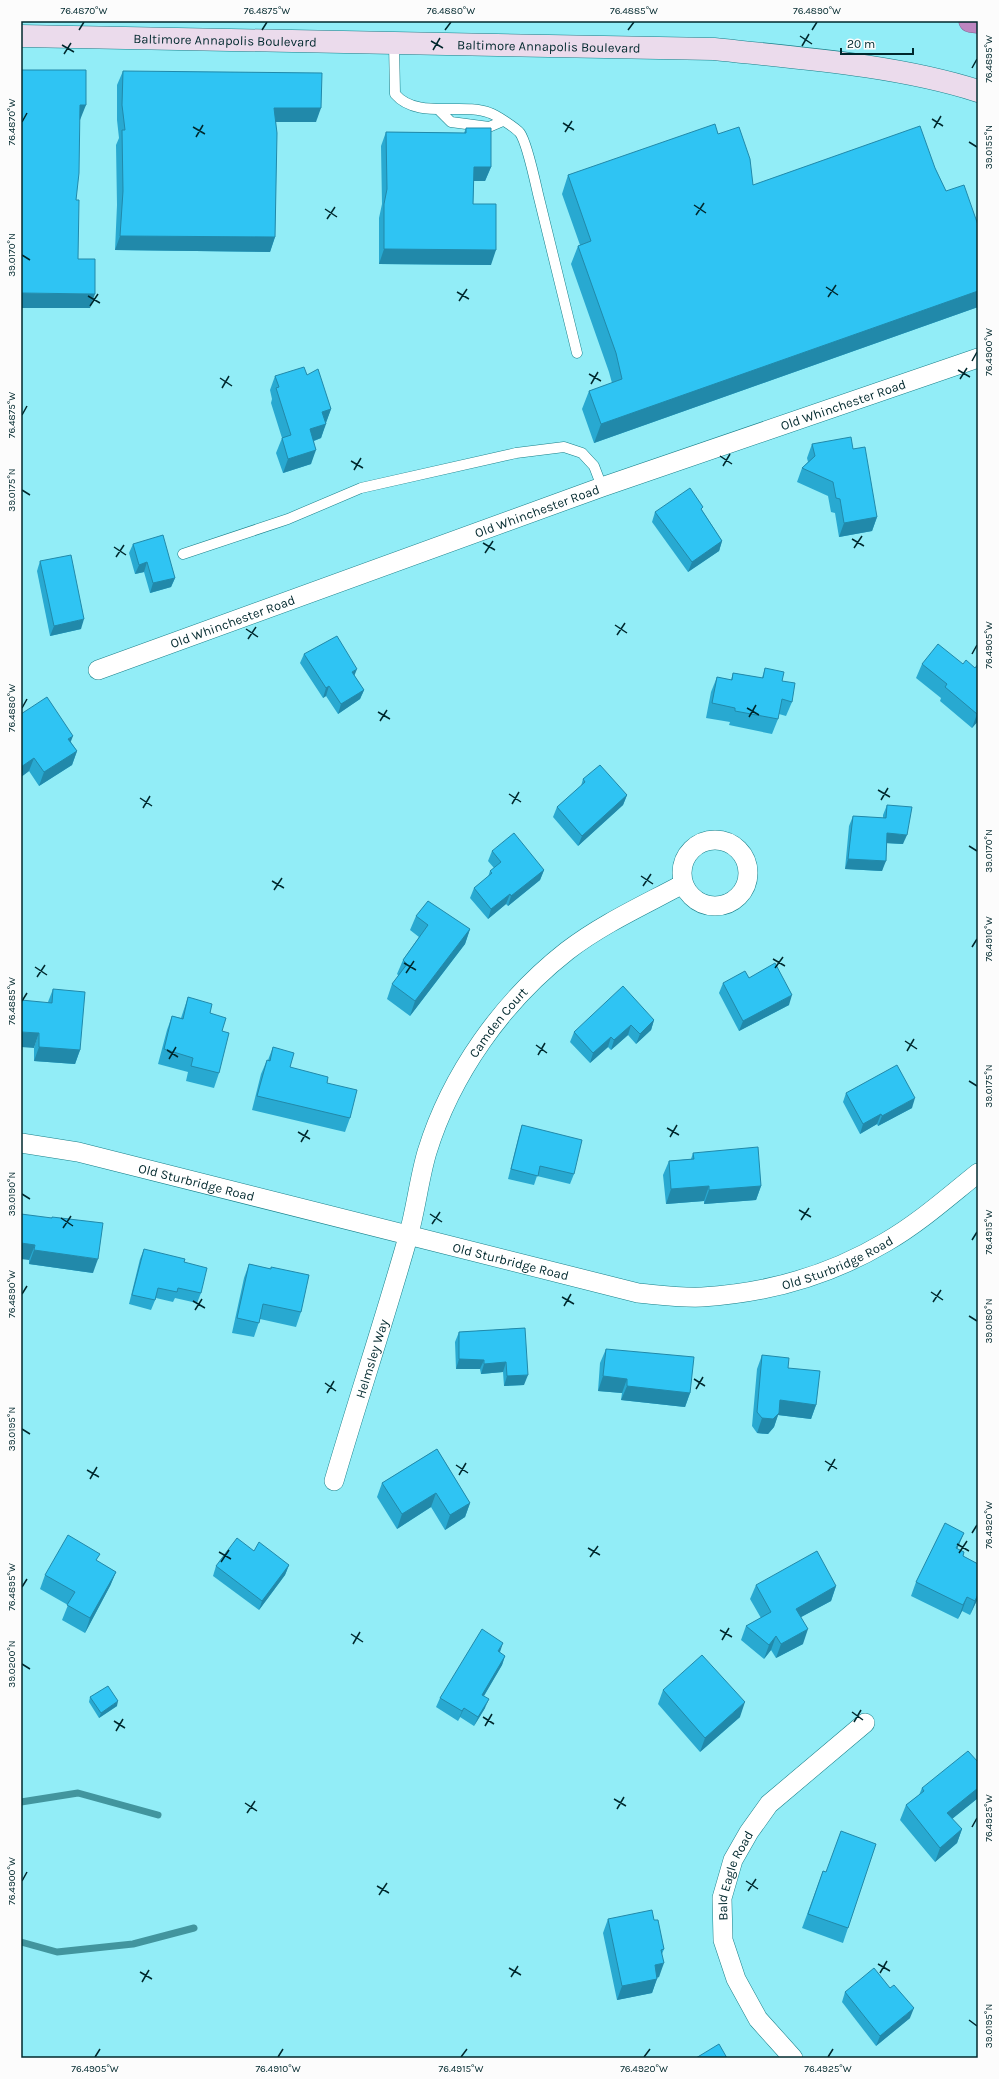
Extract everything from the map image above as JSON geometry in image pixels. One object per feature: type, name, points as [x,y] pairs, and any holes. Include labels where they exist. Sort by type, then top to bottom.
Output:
[{"type":"highway","points":[[970,21],[978,22]]},
{"type":"street","name":"Baltimore Annapolis Boulevard","points":[[21,36],[714,49],[887,71],[938,80],[978,92]]},
{"type":"street","name":"Old Whinchester Road","points":[[98,670],[602,487],[978,358]]},
{"type":"street","name":"Camden Court","points":[[408,1236],[427,1152],[449,1098],[473,1054],[502,1015],[534,981],[567,952],[607,924],[683,884]]},
{"type":"street","name":"Old Sturbridge Road","points":[[21,1143],[78,1152],[638,1293],[700,1297],[746,1292],[811,1278],[852,1261],[887,1242],[916,1222],[978,1173]]},
{"type":"street","name":"Helmsley Way","points":[[334,1480],[408,1236]]},
{"type":"street","name":"Bald Eagle Road","points":[[793,2058],[758,2019],[736,1979],[722,1940],[722,1898],[733,1860],[749,1832],[769,1804],[865,1723]]},
{"type":"lane","points":[[394,43],[395,94],[400,100],[440,111],[455,108],[490,113],[520,134],[531,164],[577,353]]},
{"type":"lane","points":[[440,111],[451,122],[489,128],[503,121]]},
{"type":"lane","points":[[184,554],[288,519],[361,488],[516,453],[564,446],[582,453],[594,466],[602,487]]},
{"type":"building","points":[[21,70],[86,70],[86,105],[80,105],[79,173],[76,200],[79,200],[78,259],[95,259],[95,294],[21,293]]},
{"type":"building","points":[[123,71],[322,73],[321,108],[274,108],[277,133],[275,237],[120,236],[123,191],[122,130],[125,130],[122,105]]},
{"type":"building","points":[[715,124],[718,134],[739,127],[750,159],[753,185],[920,126],[935,168],[946,191],[964,185],[978,225],[978,291],[601,424],[589,391],[622,379],[616,353],[578,246],[591,241],[568,175]]},
{"type":"building","points":[[466,128],[491,128],[491,167],[474,167],[473,204],[496,204],[496,250],[384,249],[384,204],[387,189],[386,132],[466,133]]},
{"type":"building","points":[[304,367],[307,375],[318,369],[331,409],[322,412],[326,424],[310,429],[316,450],[288,459],[282,438],[291,435],[276,388],[279,387],[275,376]]},
{"type":"building","points":[[851,437],[853,449],[865,447],[877,517],[844,523],[840,499],[836,498],[833,482],[802,468],[815,456],[812,444]]},
{"type":"building","points":[[690,488],[703,507],[701,509],[722,541],[692,562],[655,512]]},
{"type":"building","points":[[163,535],[175,578],[153,583],[147,562],[139,565],[133,544]]},
{"type":"building","points":[[71,555],[84,619],[54,626],[40,561]]},
{"type":"building","points":[[337,636],[357,669],[352,672],[364,690],[341,704],[329,686],[326,688],[304,654]]},
{"type":"building","points":[[938,644],[963,664],[966,660],[975,668],[978,664],[977,714],[945,687],[947,684],[922,664]]},
{"type":"building","points":[[765,668],[784,672],[782,681],[795,683],[792,702],[782,699],[778,719],[735,711],[735,708],[712,703],[717,677],[732,680],[733,673],[763,678]]},
{"type":"building","points":[[47,697],[73,736],[68,739],[77,751],[44,772],[34,758],[21,767],[21,714]]},
{"type":"building","points":[[600,765],[627,795],[582,836],[557,807],[585,782],[583,779]]},
{"type":"building","points":[[887,805],[912,807],[907,835],[887,833],[886,861],[848,859],[853,816],[886,818]]},
{"type":"building","points":[[514,833],[544,870],[511,896],[510,894],[491,909],[474,888],[492,873],[490,871],[501,862],[492,851]]},
{"type":"building","points":[[428,901],[470,929],[415,1001],[392,984],[407,964],[403,960],[428,925],[416,916]]},
{"type":"building","points":[[775,963],[792,995],[743,1021],[723,983],[745,971],[749,978]]},
{"type":"building","points":[[623,986],[654,1020],[640,1034],[631,1025],[614,1040],[611,1037],[593,1053],[574,1032]]},
{"type":"building","points":[[53,989],[85,992],[80,1050],[39,1047],[39,1033],[21,1032],[21,1000],[52,1003]]},
{"type":"building","points":[[188,997],[212,1004],[210,1013],[226,1018],[222,1031],[229,1033],[219,1073],[191,1066],[193,1058],[164,1049],[172,1016],[183,1019]]},
{"type":"building","points":[[273,1047],[294,1053],[290,1067],[328,1077],[327,1083],[357,1090],[350,1118],[257,1096],[267,1060],[270,1061]]},
{"type":"building","points":[[897,1065],[915,1098],[882,1116],[881,1114],[863,1124],[846,1093]]},
{"type":"building","points":[[522,1125],[582,1140],[574,1174],[540,1166],[538,1176],[511,1169]]},
{"type":"building","points":[[758,1147],[761,1186],[709,1190],[709,1186],[671,1189],[669,1161],[694,1159],[693,1153]]},
{"type":"building","points":[[21,1214],[103,1223],[98,1259],[34,1250],[35,1245],[21,1243]]},
{"type":"building","points":[[144,1249],[185,1259],[184,1262],[207,1268],[201,1293],[178,1288],[177,1292],[158,1288],[155,1300],[132,1295]]},
{"type":"building","points":[[249,1264],[309,1275],[301,1312],[263,1304],[259,1323],[237,1318]]},
{"type":"building","points":[[525,1328],[528,1375],[507,1376],[506,1362],[484,1364],[484,1360],[459,1359],[459,1332]]},
{"type":"building","points":[[606,1349],[694,1357],[690,1393],[627,1386],[627,1379],[603,1376]]},
{"type":"building","points":[[762,1355],[789,1358],[788,1368],[820,1371],[816,1405],[780,1400],[779,1413],[773,1419],[762,1418],[757,1412]]},
{"type":"building","points":[[437,1449],[470,1503],[450,1515],[436,1493],[402,1514],[382,1483]]},
{"type":"building","points":[[945,1523],[964,1533],[956,1548],[964,1552],[963,1556],[978,1564],[978,1594],[975,1601],[967,1597],[963,1605],[916,1582]]},
{"type":"building","points":[[68,1535],[100,1554],[96,1560],[116,1572],[90,1618],[67,1605],[75,1592],[45,1575]]},
{"type":"building","points":[[237,1538],[254,1551],[259,1542],[289,1565],[262,1601],[216,1566]]},
{"type":"building","points":[[817,1551],[836,1586],[796,1609],[808,1629],[781,1644],[776,1636],[769,1645],[746,1626],[771,1612],[756,1585]]},
{"type":"building","points":[[482,1629],[503,1643],[498,1651],[505,1656],[482,1695],[489,1699],[478,1717],[464,1708],[462,1711],[440,1698]]},
{"type":"building","points":[[702,1655],[745,1702],[705,1738],[663,1690]]},
{"type":"building","points":[[108,1686],[118,1701],[101,1713],[90,1697]]},
{"type":"building","points":[[968,1751],[978,1762],[978,1788],[947,1813],[962,1829],[940,1848],[906,1805],[924,1791],[922,1788]]},
{"type":"building","points":[[841,1831],[876,1844],[848,1928],[808,1914],[823,1871],[826,1872]]},
{"type":"building","points":[[652,1910],[654,1920],[658,1920],[664,1949],[661,1950],[664,1963],[655,1965],[657,1979],[622,1986],[608,1919]]},
{"type":"building","points":[[874,1968],[890,1988],[894,1985],[914,2008],[880,2036],[845,1992]]},
{"type":"building","points":[[719,2044],[727,2058],[696,2058]]},
{"type":"waterway","points":[[21,1802],[78,1793],[158,1815]]},
{"type":"waterway","points":[[21,1942],[57,1952],[133,1944],[194,1928]]}]
